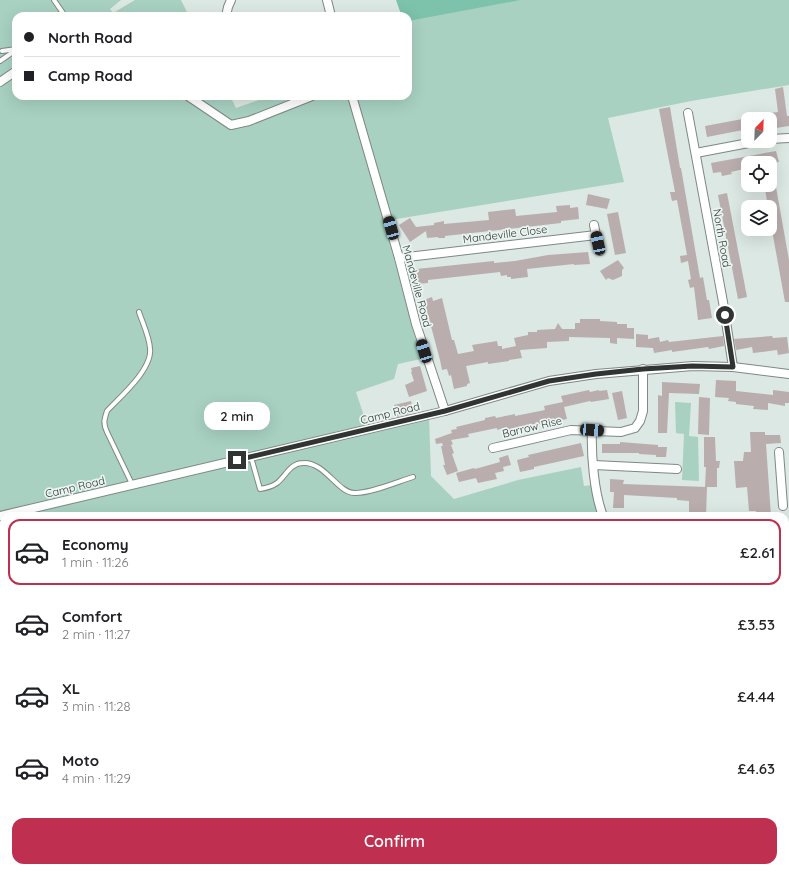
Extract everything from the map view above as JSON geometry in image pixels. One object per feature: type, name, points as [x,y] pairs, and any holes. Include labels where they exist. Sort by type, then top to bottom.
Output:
[{"type":"street","points":[[227,12],[231,0]]},
{"type":"street","points":[[327,0],[331,12]]},
{"type":"street","points":[[0,82],[12,74]]},
{"type":"street","points":[[194,100],[231,124],[249,121],[302,100]]},
{"type":"street","name":"Mandeville Road","points":[[353,100],[399,258],[416,324],[445,411]]},
{"type":"street","name":"North Road","points":[[688,113],[723,302],[733,367]]},
{"type":"street","points":[[777,139],[789,138]]},
{"type":"street","points":[[696,153],[741,144]]},
{"type":"street","points":[[594,226],[600,251]]},
{"type":"street","name":"Mandeville Close","points":[[399,258],[596,235]]},
{"type":"street","name":"Camp Road","points":[[17,512],[445,411],[549,381],[643,369],[692,366],[733,367],[789,374]]},
{"type":"street","name":"Barrow Rise","points":[[493,448],[565,430],[576,429],[621,432],[631,430],[638,426],[643,411],[643,369]]},
{"type":"street","points":[[592,430],[594,466],[599,504],[602,512]]},
{"type":"street","points":[[779,452],[785,478],[783,506]]},
{"type":"street","points":[[594,466],[677,469]]},
{"type":"lane","points":[[54,0],[62,12]]},
{"type":"lane","points":[[2,50],[12,50]]},
{"type":"lane","points":[[0,61],[12,53]]},
{"type":"lane","points":[[133,485],[107,432],[104,425],[104,419],[107,411],[145,368],[149,359],[150,350],[139,312]]},
{"type":"lane","points":[[252,457],[260,489],[276,484],[291,467],[301,462],[323,470],[346,492],[353,493],[364,493],[413,477]]},
{"type":"green space","points":[[0,0],[121,0],[110,9],[112,12],[12,12],[12,100],[232,100],[236,108],[259,100],[412,100],[412,19],[520,0],[789,0],[789,85],[691,101],[608,118],[624,182],[384,221],[421,359],[398,364],[394,379],[356,392],[367,425],[377,428],[429,416],[431,476],[454,499],[518,480],[581,467],[584,486],[592,485],[600,512],[0,512]]},
{"type":"green space","points":[[135,0],[181,0],[187,12],[115,12]]},
{"type":"green space","points":[[396,0],[521,0],[412,20],[412,12],[400,12]]},
{"type":"green space","points":[[675,402],[691,403],[689,436],[698,437],[699,481],[682,480],[684,434],[676,433]]},
{"type":"building","points":[[783,87],[787,116],[789,116],[789,126],[777,128],[778,112],[775,89]]},
{"type":"building","points":[[670,107],[700,278],[703,277],[712,318],[698,320],[694,287],[690,288],[688,280],[691,279],[688,261],[681,263],[680,256],[687,255],[677,200],[672,201],[670,192],[675,192],[659,109]]},
{"type":"building","points":[[741,119],[741,130],[707,137],[705,126]]},
{"type":"building","points":[[776,151],[779,162],[777,162],[777,156],[749,156]]},
{"type":"building","points":[[741,157],[741,170],[731,172],[732,174],[722,176],[721,172],[713,173],[711,163]]},
{"type":"building","points":[[766,192],[777,192],[789,260],[789,302],[785,302],[773,236],[777,236],[777,200],[767,200]]},
{"type":"building","points":[[727,193],[747,297],[738,299],[718,195]]},
{"type":"building","points":[[588,194],[610,199],[607,209],[586,205]]},
{"type":"building","points":[[570,205],[570,208],[578,207],[579,219],[561,221],[561,223],[445,236],[445,238],[427,238],[426,231],[410,242],[399,225],[410,218],[416,227],[434,225],[434,223],[444,221],[444,224],[489,220],[488,212],[505,210],[515,209],[516,216],[557,212],[556,206]]},
{"type":"building","points":[[618,212],[626,253],[615,255],[607,214]]},
{"type":"building","points":[[588,252],[590,264],[574,264],[527,269],[528,277],[511,279],[511,277],[507,277],[507,275],[501,276],[500,272],[428,280],[428,283],[418,284],[416,269],[494,261],[494,263],[515,261],[548,255]]},
{"type":"building","points":[[618,260],[624,268],[622,270],[622,276],[613,280],[608,278],[606,280],[600,271]]},
{"type":"building","points":[[432,297],[433,301],[442,298],[452,340],[454,340],[458,354],[474,351],[472,345],[497,341],[498,346],[502,346],[502,349],[516,346],[514,338],[528,335],[528,332],[555,329],[558,323],[562,329],[575,329],[575,323],[580,323],[580,319],[600,319],[600,321],[627,324],[627,328],[634,328],[634,339],[617,338],[617,344],[610,343],[610,338],[569,337],[569,341],[547,342],[547,348],[520,350],[522,358],[466,366],[470,383],[467,384],[467,386],[454,389],[451,375],[449,376],[447,369],[442,370],[424,300]]},
{"type":"building","points":[[636,334],[648,335],[648,339],[659,337],[660,342],[668,340],[669,342],[723,336],[724,346],[709,349],[708,347],[654,353],[653,348],[636,347]]},
{"type":"building","points":[[772,336],[773,338],[787,337],[789,353],[778,355],[777,350],[753,353],[752,347],[736,350],[734,339]]},
{"type":"building","points":[[420,366],[427,391],[409,397],[405,385],[414,381],[411,368]]},
{"type":"building","points":[[716,380],[736,381],[736,391],[773,395],[773,390],[789,392],[789,403],[785,403],[785,406],[768,403],[768,410],[753,409],[754,406],[736,404],[736,402],[728,401],[729,398],[715,397]]},
{"type":"building","points":[[662,382],[700,384],[699,394],[669,393],[667,433],[658,433],[658,395],[662,396]]},
{"type":"building","points":[[589,390],[590,392],[607,390],[609,399],[590,401],[564,407],[567,419],[508,430],[507,427],[497,430],[497,428],[468,434],[469,437],[451,440],[454,453],[452,454],[458,471],[447,475],[443,465],[445,465],[441,446],[443,446],[442,443],[436,444],[435,439],[452,433],[451,430],[457,429],[456,427],[485,420],[485,418],[495,416],[496,418],[515,414],[515,416],[545,410],[544,406],[563,402],[561,396]]},
{"type":"building","points":[[622,391],[627,418],[618,420],[612,393]]},
{"type":"building","points":[[699,397],[710,398],[709,435],[698,434]]},
{"type":"building","points":[[411,401],[414,413],[396,417],[394,405]]},
{"type":"building","points":[[750,432],[765,432],[765,435],[780,435],[781,443],[766,444],[771,512],[749,511],[747,487],[736,488],[734,461],[743,461],[744,452],[751,452]]},
{"type":"building","points":[[704,437],[715,437],[716,461],[720,461],[719,468],[717,468],[717,487],[705,487],[706,467],[704,467]]},
{"type":"building","points":[[620,442],[667,447],[666,457],[656,457],[656,455],[639,453],[602,453],[602,444],[620,444]]},
{"type":"building","points":[[581,443],[584,456],[534,467],[534,469],[520,472],[517,460],[529,457],[528,455]]},
{"type":"building","points":[[508,455],[511,465],[503,467],[504,471],[495,473],[497,479],[478,483],[476,478],[459,482],[456,473],[500,462],[499,458]]},
{"type":"building","points":[[610,479],[624,480],[623,484],[707,487],[706,512],[689,512],[689,501],[677,500],[677,498],[624,495],[624,508],[613,508],[614,492],[610,492]]},
{"type":"route","points":[[237,460],[445,411],[549,381],[575,376],[692,366],[733,367],[725,315]]}]
